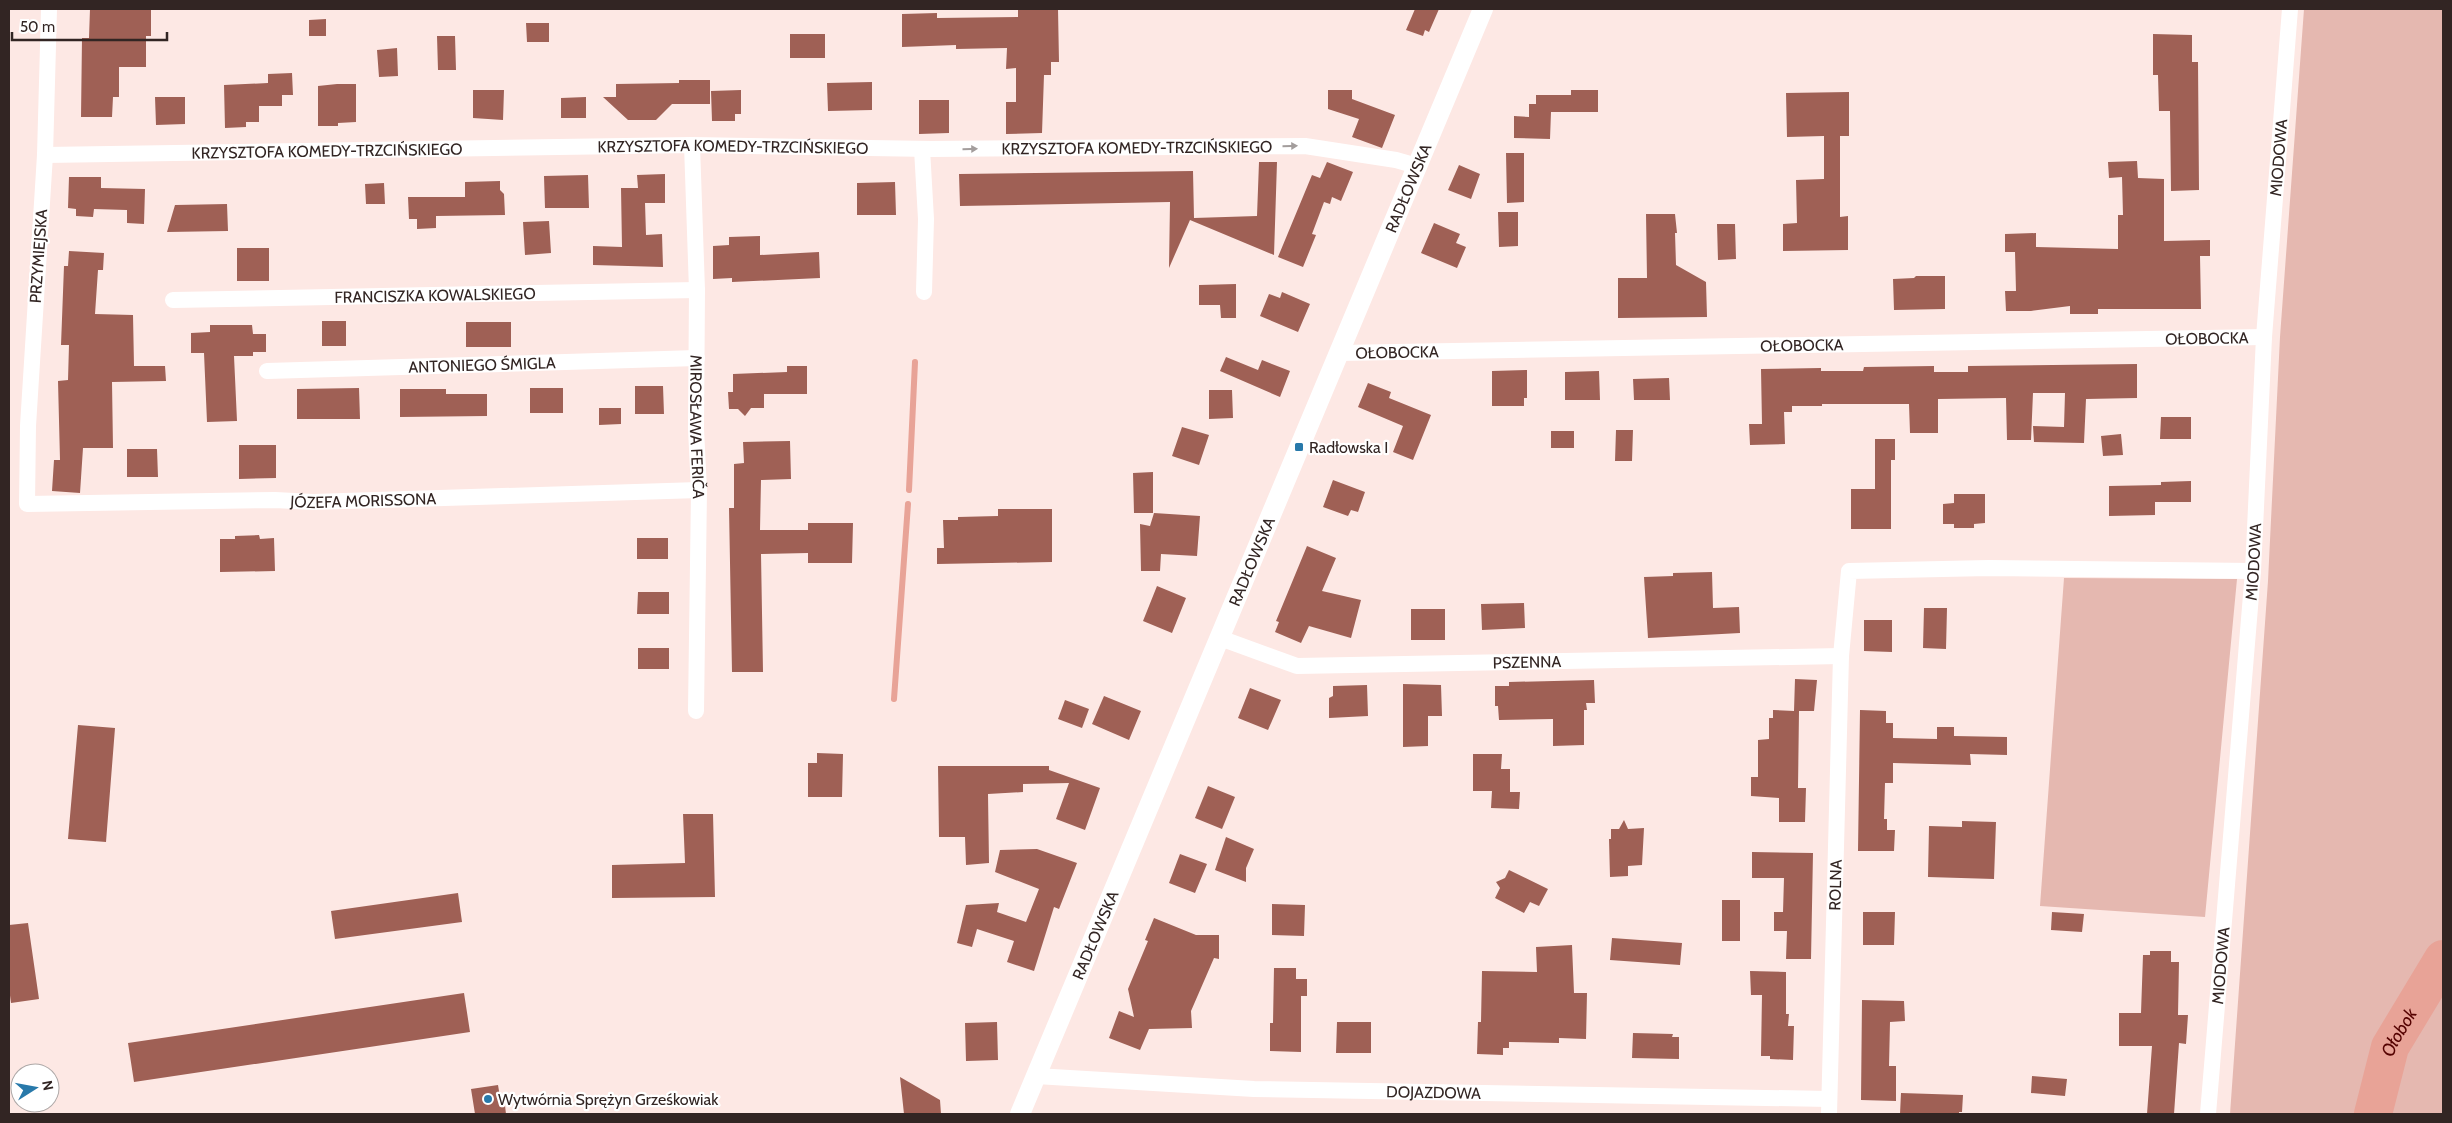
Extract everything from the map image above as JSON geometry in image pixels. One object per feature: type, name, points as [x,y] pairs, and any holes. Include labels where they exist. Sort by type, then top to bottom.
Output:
[{"type":"street","name":"PRZYMIEJSKA","points":[[28,504],[28,417],[45,155],[49,9]]},
{"type":"street","name":"RADŁOWSKA","points":[[1020,1114],[1482,9]]},
{"type":"street","name":"MIODOWA","points":[[2208,1114],[2253,571],[2264,336],[2290,9]]},
{"type":"street","name":"KRZYSZTOFA KOMEDY-TRZCIŃSKIEGO","points":[[45,155],[692,145],[922,149],[1304,146],[1396,160],[1417,166]]},
{"type":"street","name":"MIROSŁAWA FERIČA","points":[[692,145],[697,290],[696,429],[699,490],[696,711]]},
{"type":"street","points":[[922,149],[926,219],[924,292]]},
{"type":"street","name":"FRANCISZKA KOWALSKIEGO","points":[[173,300],[697,290]]},
{"type":"street","name":"OŁOBOCKA","points":[[1338,353],[2264,336]]},
{"type":"street","name":"ANTONIEGO ŚMIGLA","points":[[267,371],[697,358]]},
{"type":"street","name":"JÓZEFA MORISSONA","points":[[28,504],[275,500],[312,502],[699,490]]},
{"type":"street","name":"ROLNA","points":[[1829,1107],[1841,656],[1848,571],[1989,568],[2253,571]]},
{"type":"street","name":"PSZENNA","points":[[1220,638],[1297,666],[1841,656]]},
{"type":"street","name":"DOJAZDOWA","points":[[1036,1076],[1254,1089],[1829,1107]]},
{"type":"shaded area","points":[[2304,9],[2443,9],[2443,1114],[2230,1114],[2268,581],[2280,337]]},
{"type":"shaded area","points":[[2064,578],[2237,579],[2205,917],[2040,906]]},
{"type":"building","points":[[90,9],[151,9],[151,36],[146,36],[146,67],[119,67],[119,97],[113,97],[112,117],[81,117],[82,38],[89,38]]},
{"type":"building","points":[[1018,9],[1058,9],[1059,62],[1051,62],[1051,75],[1044,75],[1042,133],[1006,134],[1006,102],[1016,102],[1016,68],[1006,69],[1007,48],[956,49],[956,45],[902,47],[902,14],[937,13],[937,18],[1018,17]]},
{"type":"building","points":[[1415,9],[1439,9],[1429,32],[1425,30],[1423,36],[1406,30]]},
{"type":"building","points":[[326,19],[326,36],[309,36],[309,20]]},
{"type":"building","points":[[526,23],[549,23],[549,42],[527,42]]},
{"type":"building","points":[[790,34],[825,34],[825,58],[790,58]]},
{"type":"building","points":[[2153,34],[2192,35],[2192,62],[2198,62],[2199,190],[2171,191],[2170,111],[2159,111],[2158,75],[2153,75]]},
{"type":"building","points":[[437,36],[455,36],[456,70],[438,70]]},
{"type":"building","points":[[397,48],[398,76],[379,77],[377,50]]},
{"type":"building","points":[[292,73],[293,95],[282,95],[282,106],[259,106],[259,122],[246,122],[246,127],[225,128],[224,85],[268,83],[268,74]]},
{"type":"building","points":[[679,80],[710,80],[710,104],[672,104],[656,120],[628,120],[603,97],[616,97],[616,84],[679,83]]},
{"type":"building","points":[[872,82],[872,110],[828,111],[827,83]]},
{"type":"building","points":[[356,84],[356,122],[338,123],[338,126],[318,126],[318,86]]},
{"type":"building","points":[[473,90],[504,90],[503,120],[473,118]]},
{"type":"building","points":[[741,90],[741,114],[735,114],[735,121],[712,121],[711,91]]},
{"type":"building","points":[[1328,90],[1352,90],[1352,99],[1395,115],[1382,148],[1352,137],[1359,119],[1328,109]]},
{"type":"building","points":[[1571,90],[1598,90],[1598,112],[1551,112],[1550,139],[1514,138],[1514,116],[1529,117],[1529,104],[1536,104],[1536,95],[1571,95]]},
{"type":"building","points":[[1849,92],[1849,136],[1840,136],[1840,217],[1848,216],[1848,250],[1783,251],[1783,224],[1797,223],[1796,180],[1824,179],[1824,136],[1787,137],[1786,93]]},
{"type":"building","points":[[155,97],[185,97],[185,124],[156,125]]},
{"type":"building","points":[[586,97],[586,118],[561,118],[561,98]]},
{"type":"building","points":[[919,100],[949,100],[949,133],[919,134]]},
{"type":"building","points":[[1506,153],[1524,153],[1524,202],[1507,203]]},
{"type":"building","points":[[2137,161],[2138,178],[2164,179],[2164,241],[2210,240],[2210,256],[2200,256],[2201,309],[2098,309],[2098,314],[2070,314],[2070,306],[2031,311],[2006,311],[2005,291],[2016,291],[2015,252],[2005,252],[2005,234],[2036,233],[2036,247],[2118,249],[2118,215],[2123,215],[2122,177],[2109,178],[2108,162]]},
{"type":"building","points":[[1259,162],[1277,162],[1274,255],[1190,220],[1169,268],[1170,202],[960,206],[959,174],[1193,171],[1194,218],[1257,216]]},
{"type":"building","points":[[1327,162],[1353,172],[1341,201],[1332,197],[1330,204],[1324,202],[1312,234],[1316,235],[1303,267],[1278,257],[1312,175],[1320,178]]},
{"type":"building","points":[[1459,165],[1480,174],[1471,199],[1448,190]]},
{"type":"building","points":[[665,174],[665,203],[645,203],[646,235],[662,234],[663,267],[593,265],[593,246],[622,247],[621,188],[638,188],[637,175]]},
{"type":"building","points":[[588,175],[589,208],[545,208],[544,176]]},
{"type":"building","points":[[69,177],[101,177],[101,188],[145,189],[144,224],[127,223],[127,210],[94,209],[93,217],[76,216],[76,209],[68,208]]},
{"type":"building","points":[[500,181],[500,190],[504,194],[505,215],[436,216],[436,228],[417,229],[417,219],[409,219],[408,197],[465,197],[465,182]]},
{"type":"building","points":[[895,182],[896,215],[857,215],[857,183]]},
{"type":"building","points":[[384,183],[385,204],[366,204],[365,184]]},
{"type":"building","points":[[227,204],[228,231],[167,232],[175,205]]},
{"type":"building","points":[[1498,212],[1518,212],[1518,246],[1499,247]]},
{"type":"building","points":[[1646,214],[1675,214],[1677,233],[1675,233],[1676,265],[1706,282],[1707,317],[1618,318],[1618,278],[1647,278]]},
{"type":"building","points":[[549,221],[551,253],[525,255],[523,222]]},
{"type":"building","points":[[1434,223],[1460,234],[1456,243],[1466,247],[1457,268],[1421,253]]},
{"type":"building","points":[[1717,224],[1735,224],[1736,259],[1718,260]]},
{"type":"building","points":[[760,236],[760,255],[819,252],[820,278],[732,282],[732,278],[713,279],[713,246],[729,245],[729,237]]},
{"type":"building","points":[[237,248],[269,248],[269,281],[237,281]]},
{"type":"building","points":[[69,251],[104,253],[103,270],[98,270],[95,314],[133,315],[134,366],[165,366],[166,381],[112,382],[113,448],[83,448],[80,493],[52,491],[54,460],[60,460],[58,381],[68,380],[69,345],[61,345],[64,266],[68,266]]},
{"type":"building","points":[[1916,276],[1945,276],[1945,309],[1894,310],[1893,279],[1914,278]]},
{"type":"building","points":[[1236,284],[1236,318],[1221,318],[1220,305],[1199,305],[1199,285]]},
{"type":"building","points":[[1282,292],[1310,304],[1298,332],[1260,316],[1269,294],[1280,298]]},
{"type":"building","points":[[322,321],[346,321],[346,346],[322,346]]},
{"type":"building","points":[[466,322],[511,322],[511,347],[466,347]]},
{"type":"building","points":[[210,325],[252,325],[253,334],[266,334],[266,352],[253,352],[253,356],[234,356],[237,421],[207,422],[204,353],[191,353],[191,333],[210,332]]},
{"type":"building","points":[[1226,357],[1258,370],[1262,360],[1290,371],[1280,397],[1220,371]]},
{"type":"building","points":[[2137,364],[2137,398],[2086,399],[2084,443],[2034,442],[2033,426],[2064,427],[2065,393],[2033,393],[2031,440],[2007,440],[2006,398],[1938,399],[1938,433],[1910,433],[1909,404],[1822,404],[1822,406],[1792,406],[1792,412],[1784,412],[1785,444],[1750,445],[1749,424],[1762,424],[1761,369],[1821,368],[1821,371],[1863,371],[1864,367],[1934,366],[1934,372],[1968,372],[1968,366]]},
{"type":"building","points":[[787,366],[807,366],[807,394],[764,394],[764,408],[751,408],[745,416],[738,409],[729,409],[728,392],[733,392],[733,374],[787,372]]},
{"type":"building","points":[[1527,370],[1527,398],[1524,398],[1524,406],[1492,406],[1492,371]]},
{"type":"building","points":[[1599,371],[1600,400],[1565,400],[1565,372]]},
{"type":"building","points":[[1669,378],[1670,400],[1634,400],[1633,379]]},
{"type":"building","points":[[1368,383],[1391,392],[1389,398],[1431,415],[1413,460],[1393,452],[1403,426],[1358,407]]},
{"type":"building","points":[[635,386],[663,386],[664,414],[635,414]]},
{"type":"building","points":[[359,388],[360,419],[297,419],[297,389]]},
{"type":"building","points":[[530,388],[563,388],[563,413],[530,413]]},
{"type":"building","points":[[400,389],[446,389],[446,394],[487,394],[487,416],[400,417]]},
{"type":"building","points":[[1209,390],[1232,390],[1233,418],[1209,419]]},
{"type":"building","points":[[599,408],[621,408],[621,424],[599,425]]},
{"type":"building","points":[[2161,417],[2191,417],[2191,439],[2160,439]]},
{"type":"building","points":[[1182,427],[1209,435],[1199,465],[1172,456]]},
{"type":"building","points":[[1616,430],[1633,430],[1632,461],[1615,461]]},
{"type":"building","points":[[1551,431],[1574,431],[1574,448],[1551,448]]},
{"type":"building","points":[[2121,434],[2123,455],[2103,456],[2101,436]]},
{"type":"building","points":[[1875,439],[1895,439],[1895,460],[1891,460],[1891,529],[1851,529],[1851,489],[1875,489]]},
{"type":"building","points":[[790,441],[791,479],[761,480],[760,530],[808,530],[808,523],[853,523],[852,563],[808,563],[808,553],[761,554],[763,672],[732,672],[729,508],[734,508],[734,464],[744,463],[743,442]]},
{"type":"building","points":[[239,445],[276,445],[276,478],[239,479]]},
{"type":"building","points":[[127,449],[157,449],[158,477],[127,477]]},
{"type":"building","points":[[1153,472],[1153,513],[1134,513],[1133,473]]},
{"type":"building","points":[[1333,480],[1365,492],[1358,512],[1351,510],[1348,516],[1323,507]]},
{"type":"building","points":[[2191,481],[2191,502],[2155,502],[2155,515],[2109,516],[2109,486],[2161,485],[2161,482]]},
{"type":"building","points":[[1954,494],[1985,494],[1985,523],[1974,524],[1974,528],[1954,528],[1954,524],[1943,524],[1943,504],[1954,503]]},
{"type":"building","points":[[998,509],[1052,509],[1052,562],[937,564],[937,548],[944,548],[943,520],[958,520],[958,517],[998,516]]},
{"type":"building","points":[[1154,513],[1200,516],[1197,556],[1161,554],[1160,571],[1141,571],[1140,524],[1150,526]]},
{"type":"building","points":[[259,535],[260,539],[274,538],[275,571],[220,572],[220,539],[235,539],[235,536]]},
{"type":"building","points":[[637,538],[668,538],[668,559],[637,559]]},
{"type":"building","points":[[1307,546],[1336,558],[1322,591],[1361,600],[1351,638],[1309,626],[1301,643],[1275,632],[1279,622],[1276,621]]},
{"type":"building","points":[[1712,572],[1713,608],[1739,607],[1740,633],[1648,638],[1644,577],[1673,576],[1673,573]]},
{"type":"building","points":[[1157,586],[1186,598],[1172,633],[1143,621]]},
{"type":"building","points":[[638,592],[669,592],[669,614],[637,614]]},
{"type":"building","points":[[1524,603],[1525,628],[1482,630],[1481,604]]},
{"type":"building","points":[[1924,608],[1947,608],[1946,649],[1923,648]]},
{"type":"building","points":[[1411,609],[1445,609],[1445,640],[1411,640]]},
{"type":"building","points":[[1864,620],[1892,620],[1892,652],[1864,651]]},
{"type":"building","points":[[638,648],[669,648],[669,669],[638,669]]},
{"type":"building","points":[[1795,679],[1817,680],[1814,711],[1799,711],[1798,788],[1806,788],[1805,822],[1779,822],[1779,798],[1751,796],[1751,777],[1758,777],[1758,740],[1769,739],[1769,718],[1773,718],[1773,710],[1794,711]]},
{"type":"building","points":[[1594,680],[1595,703],[1586,703],[1587,710],[1584,710],[1584,745],[1553,746],[1553,719],[1499,720],[1498,706],[1495,706],[1495,686],[1509,686],[1509,682]]},
{"type":"building","points":[[1403,684],[1441,685],[1442,716],[1428,716],[1428,746],[1403,747]]},
{"type":"building","points":[[1367,685],[1368,716],[1329,718],[1329,698],[1333,696],[1333,686]]},
{"type":"building","points":[[1250,688],[1281,700],[1268,730],[1238,718]]},
{"type":"building","points":[[1104,696],[1141,711],[1129,740],[1092,724]]},
{"type":"building","points":[[1065,700],[1089,709],[1082,728],[1058,719]]},
{"type":"building","points":[[1860,710],[1886,711],[1886,723],[1893,723],[1893,738],[1937,739],[1937,727],[1954,727],[1954,736],[2007,737],[2007,755],[1970,754],[1971,765],[1893,763],[1893,783],[1885,783],[1884,819],[1887,819],[1887,830],[1895,830],[1894,851],[1858,851]]},
{"type":"building","points":[[78,725],[115,728],[106,842],[68,839]]},
{"type":"building","points":[[817,753],[843,754],[842,797],[808,797],[808,763],[817,763]]},
{"type":"building","points":[[1473,754],[1502,754],[1501,769],[1510,769],[1510,792],[1520,792],[1519,809],[1491,808],[1492,791],[1473,791]]},
{"type":"building","points":[[938,766],[1049,766],[1049,770],[1100,788],[1085,830],[1056,819],[1069,783],[1023,784],[1023,792],[988,794],[989,863],[966,865],[965,837],[939,837]]},
{"type":"building","points":[[1208,786],[1235,797],[1222,829],[1195,818]]},
{"type":"building","points":[[683,814],[713,814],[715,897],[612,898],[612,865],[685,863]]},
{"type":"building","points":[[1624,820],[1628,829],[1644,828],[1642,865],[1628,866],[1628,876],[1610,877],[1609,839],[1611,839],[1611,829],[1619,829]]},
{"type":"building","points":[[1962,821],[1996,822],[1994,879],[1928,877],[1929,826],[1962,827]]},
{"type":"building","points":[[1226,837],[1254,849],[1246,868],[1246,882],[1215,870]]},
{"type":"building","points":[[1037,849],[1077,863],[1059,909],[1054,907],[1034,971],[1007,962],[1014,941],[977,929],[972,947],[957,943],[966,905],[999,903],[997,912],[1026,922],[1039,889],[995,872],[1000,850]]},
{"type":"building","points":[[1752,852],[1813,853],[1811,959],[1786,959],[1787,931],[1774,931],[1774,912],[1783,912],[1784,878],[1752,878]]},
{"type":"building","points":[[1180,854],[1207,864],[1195,893],[1169,883]]},
{"type":"building","points":[[1509,870],[1548,889],[1539,906],[1530,902],[1524,913],[1495,898],[1500,888],[1496,882],[1505,878]]},
{"type":"building","points":[[458,893],[462,922],[335,939],[331,911]]},
{"type":"building","points":[[1722,900],[1740,900],[1740,941],[1722,941]]},
{"type":"building","points":[[1272,904],[1305,905],[1304,936],[1272,935]]},
{"type":"building","points":[[1863,912],[1895,912],[1894,945],[1863,945]]},
{"type":"building","points":[[2052,912],[2084,914],[2082,932],[2051,930]]},
{"type":"building","points":[[1154,918],[1196,935],[1219,935],[1219,959],[1214,958],[1191,1011],[1192,1028],[1149,1029],[1140,1050],[1109,1038],[1119,1011],[1134,1017],[1128,989],[1148,941],[1145,940]]},
{"type":"building","points":[[28,923],[39,999],[11,1003],[9,988],[9,925]]},
{"type":"building","points":[[1612,938],[1682,943],[1680,965],[1610,960]]},
{"type":"building","points":[[1572,945],[1574,993],[1587,993],[1586,1039],[1559,1038],[1559,1043],[1509,1042],[1509,1048],[1503,1048],[1503,1055],[1477,1054],[1478,1022],[1481,1022],[1482,971],[1537,972],[1536,947]]},
{"type":"building","points":[[2150,951],[2171,951],[2171,962],[2179,962],[2178,1015],[2188,1015],[2186,1044],[2179,1043],[2174,1114],[2147,1114],[2152,1046],[2119,1046],[2119,1013],[2141,1013],[2143,955],[2150,955]]},
{"type":"building","points":[[1274,968],[1296,968],[1296,979],[1307,979],[1307,996],[1301,996],[1301,1052],[1270,1051],[1270,1023],[1273,1023]]},
{"type":"building","points":[[1750,971],[1786,972],[1786,1014],[1789,1014],[1788,1026],[1794,1026],[1793,1060],[1770,1059],[1770,1056],[1761,1056],[1762,995],[1751,995]]},
{"type":"building","points":[[464,993],[470,1032],[134,1082],[128,1043]]},
{"type":"building","points":[[1862,1000],[1904,1001],[1905,1021],[1890,1022],[1889,1066],[1896,1066],[1896,1101],[1861,1100]]},
{"type":"building","points":[[997,1022],[998,1060],[966,1061],[965,1023]]},
{"type":"building","points":[[1337,1022],[1371,1022],[1371,1053],[1336,1053]]},
{"type":"building","points":[[1633,1033],[1673,1034],[1672,1037],[1679,1037],[1679,1059],[1632,1058]]},
{"type":"building","points":[[2032,1076],[2067,1079],[2065,1096],[2031,1093]]},
{"type":"building","points":[[900,1077],[940,1100],[941,1114],[904,1114]]},
{"type":"building","points":[[498,1085],[500,1097],[504,1097],[506,1114],[475,1114],[471,1089]]},
{"type":"building","points":[[1901,1093],[1963,1095],[1962,1112],[1959,1112],[1959,1114],[1900,1114]]},
{"type":"waterway","points":[[909,490],[915,362]]},
{"type":"waterway","points":[[894,699],[908,504]]},
{"type":"waterway","name":"Ołobok","points":[[2373,1114],[2390,1047],[2443,959]]},
{"type":"place","name":"Radłowska I","points":[[1299,447]]},
{"type":"place","name":"Wytwórnia Sprężyn Grześkowiak","points":[[488,1099]]}]
